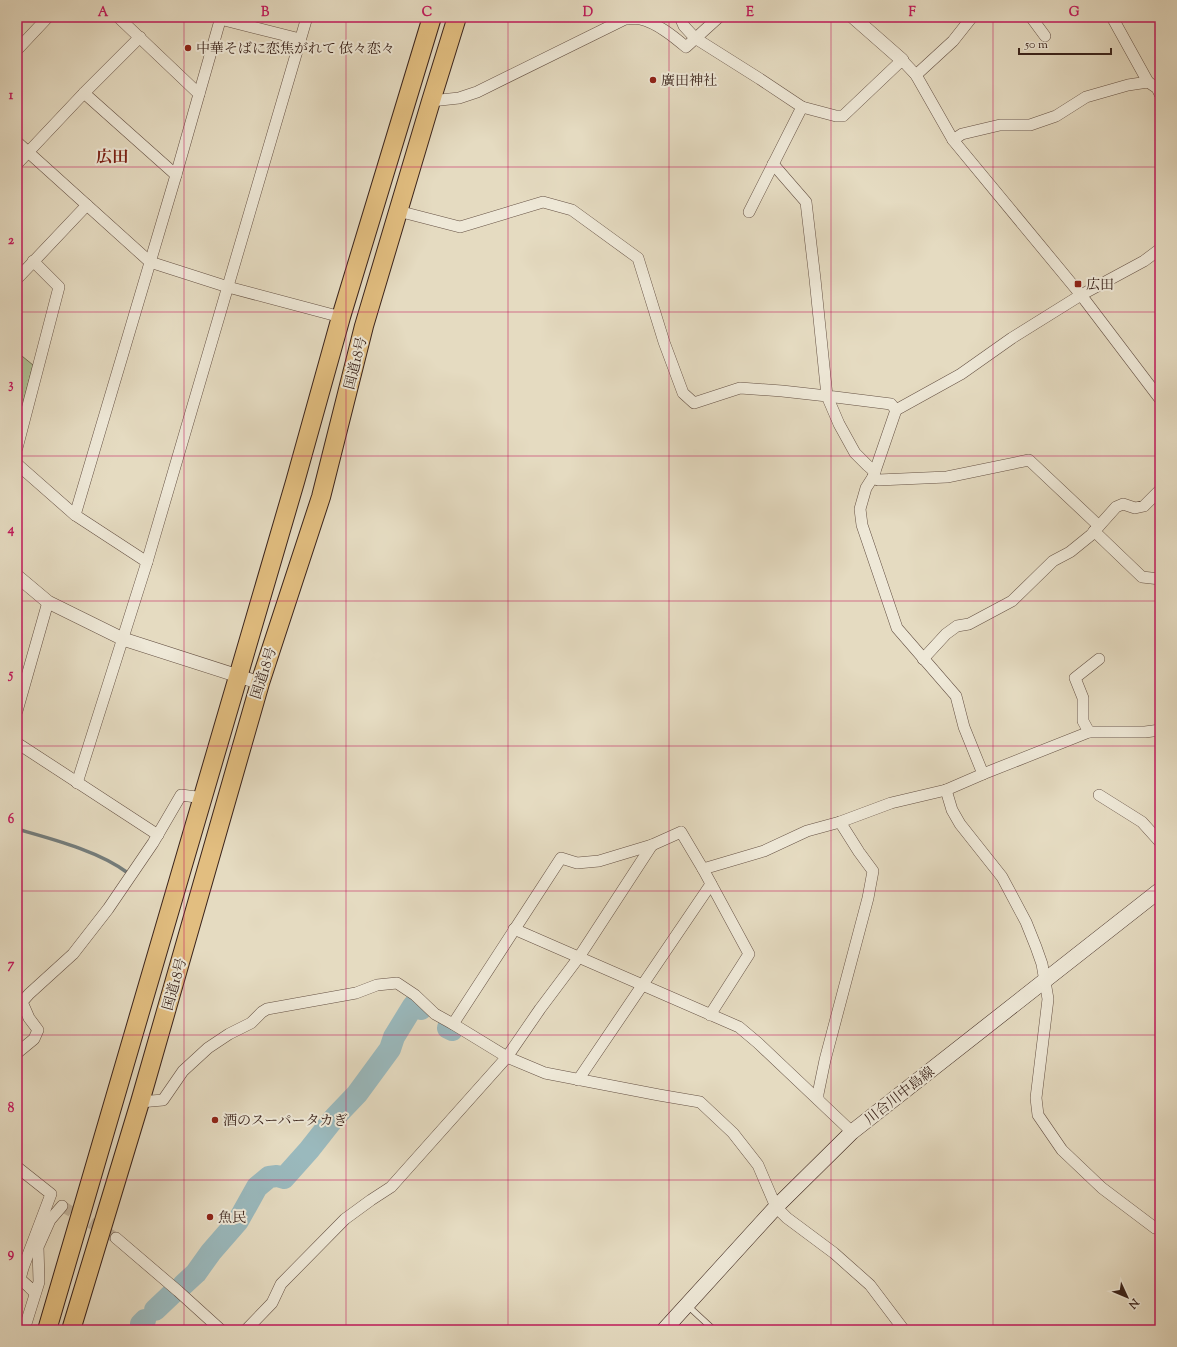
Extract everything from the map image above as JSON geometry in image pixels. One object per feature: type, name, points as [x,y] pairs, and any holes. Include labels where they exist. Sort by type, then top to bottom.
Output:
[{"type":"highway","name":"国道18号","points":[[47,1330],[296,482],[341,317],[432,17]]},
{"type":"highway","name":"国道18号","points":[[71,1330],[140,1102],[260,683],[321,497],[364,326],[457,17]]},
{"type":"main road","name":"川合川中島線","points":[[664,1330],[776,1207],[852,1132],[1160,890]]},
{"type":"street","points":[[17,50],[48,17]]},
{"type":"street","points":[[118,17],[199,94]]},
{"type":"street","points":[[77,783],[147,562],[307,17]]},
{"type":"street","points":[[680,17],[684,26],[695,38],[802,107],[836,116],[843,116],[902,60]]},
{"type":"street","points":[[431,101],[459,98],[477,92],[625,19],[640,19],[645,21],[668,32],[686,47],[719,17]]},
{"type":"street","points":[[853,17],[902,60],[916,76],[953,140],[1081,295],[1160,399]]},
{"type":"street","points":[[916,76],[952,41],[972,17]]},
{"type":"street","points":[[1031,17],[1046,36]]},
{"type":"street","points":[[1112,17],[1148,82],[1157,88],[1160,94]]},
{"type":"street","points":[[75,515],[176,175],[220,18],[300,39]]},
{"type":"street","points":[[17,164],[84,93],[140,37]]},
{"type":"street","points":[[953,140],[962,134],[1000,126],[1030,125],[1056,116],[1086,97],[1128,85],[1148,82]]},
{"type":"street","points":[[84,93],[176,175]]},
{"type":"street","points":[[749,212],[802,107]]},
{"type":"street","points":[[17,142],[150,262],[228,287],[341,317]]},
{"type":"street","points":[[773,164],[806,202],[827,396],[838,424],[855,452],[878,480],[948,477],[1029,460],[1142,577],[1160,580]]},
{"type":"street","points":[[398,211],[460,227],[543,202],[572,210],[638,258],[664,342],[683,393],[694,403],[740,388],[782,391],[891,404],[896,410]]},
{"type":"street","points":[[17,279],[87,205]]},
{"type":"street","points":[[983,774],[964,727],[956,696],[897,628],[862,526],[860,509],[866,488],[874,474],[896,410],[961,374],[1012,338],[1081,295],[1144,261],[1160,249]]},
{"type":"street","points":[[17,448],[60,287],[33,261]]},
{"type":"street","points":[[17,464],[75,515],[147,562]]},
{"type":"street","points":[[923,659],[946,634],[957,626],[969,624],[1012,601],[1054,561],[1070,552],[1097,529],[1116,507],[1123,504],[1135,508],[1144,506],[1160,490]]},
{"type":"street","points":[[17,576],[48,602],[123,639],[260,683]]},
{"type":"street","points":[[17,711],[21,684],[48,602]]},
{"type":"street","points":[[1089,732],[1084,721],[1083,698],[1075,678],[1099,659]]},
{"type":"street","points":[[704,869],[764,851],[807,831],[840,822],[891,803],[946,790],[1089,732],[1145,732],[1160,730]]},
{"type":"street","points":[[17,743],[158,835]]},
{"type":"street","points":[[946,790],[952,810],[960,824],[1002,877],[1026,922],[1042,964],[1048,999],[1036,1098],[1038,1115],[1067,1156],[1102,1188],[1155,1228],[1160,1229]]},
{"type":"street","points":[[17,1053],[34,1039],[38,1030],[29,1018],[22,1002],[73,954],[108,909],[158,835],[181,795],[204,798]]},
{"type":"street","points":[[1099,795],[1142,822],[1160,842]]},
{"type":"street","points":[[818,1100],[825,1060],[868,898],[873,872],[858,852],[840,822]]},
{"type":"street","points":[[453,1024],[560,858],[577,863],[599,861],[652,845],[681,832],[704,869],[750,954],[710,1015]]},
{"type":"street","points":[[246,1330],[272,1303],[281,1284],[345,1219],[391,1187],[508,1057],[540,1009],[579,957],[652,845]]},
{"type":"street","points":[[578,1080],[711,884]]},
{"type":"street","points":[[514,929],[739,1027],[852,1132]]},
{"type":"street","points":[[140,1102],[163,1100],[183,1071],[208,1048],[229,1034],[251,1023],[267,1009],[356,993],[377,985],[397,983],[415,995],[435,1014],[508,1057],[546,1073],[700,1102],[733,1133],[758,1165],[776,1207],[787,1218],[834,1253],[870,1285],[904,1330]]},
{"type":"street","points":[[17,1167],[51,1194],[20,1279],[35,1293]]},
{"type":"street","points":[[24,1330],[39,1282],[38,1247],[50,1220],[62,1206]]},
{"type":"street","points":[[116,1238],[221,1330]]},
{"type":"lane","points":[[687,1305],[714,1330]]},
{"type":"green space","points":[[17,352],[33,365],[17,427]]},
{"type":"waterway","points":[[17,829],[75,846],[103,858],[128,873],[129,871]]},
{"type":"waterway","points":[[183,1285],[196,1273],[211,1252],[238,1221],[257,1187],[269,1177],[277,1176],[284,1178],[309,1150],[335,1117],[357,1094],[390,1049],[394,1037],[413,1006],[421,1009]]},
{"type":"waterway","points":[[448,1028],[452,1030]]},
{"type":"waterway","points":[[155,1310],[174,1292]]},
{"type":"waterway","points":[[141,1324],[145,1320]]},
{"type":"tunnel","points":[[62,1206],[116,1238]]},
{"type":"place","name":"中華そばに恋焦がれて 依々恋々","points":[[188,48]]},
{"type":"place","name":"廣田神社","points":[[653,80]]},
{"type":"place","name":"広田","points":[[1078,284]]},
{"type":"place","name":"酒のスーパータカぎ","points":[[215,1120]]},
{"type":"place","name":"魚民","points":[[210,1217]]},
{"type":"district","name":"広田","points":[[112,156]]}]
